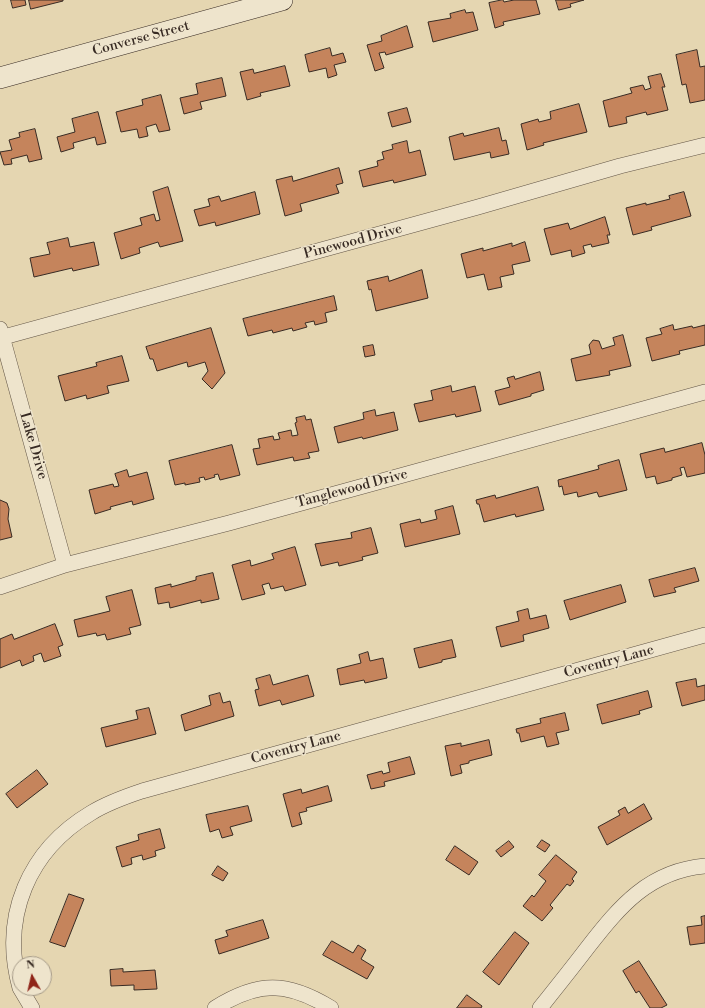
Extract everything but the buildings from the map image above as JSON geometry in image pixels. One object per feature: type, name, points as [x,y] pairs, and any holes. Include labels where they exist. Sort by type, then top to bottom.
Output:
[{"type":"main road","name":"Converse Street","points":[[0,78],[282,0]]},
{"type":"street","name":"Pinewood Drive","points":[[1,334],[448,216],[620,166],[705,145]]},
{"type":"street","name":"Lake Drive","points":[[1,334],[65,566]]},
{"type":"street","name":"Tanglewood Drive","points":[[0,587],[65,566],[228,523],[705,392]]},
{"type":"street","name":"Coventry Lane","points":[[12,966],[9,934],[17,894],[33,864],[71,827],[110,803],[149,788],[705,635]]},
{"type":"street","points":[[541,1008],[601,932],[633,895],[668,874],[683,869],[705,866]]},
{"type":"street","points":[[215,1008],[245,991],[275,987],[301,992],[331,1008]]},
{"type":"street","name":"Coventry Lane","points":[[25,996],[32,1008]]}]
